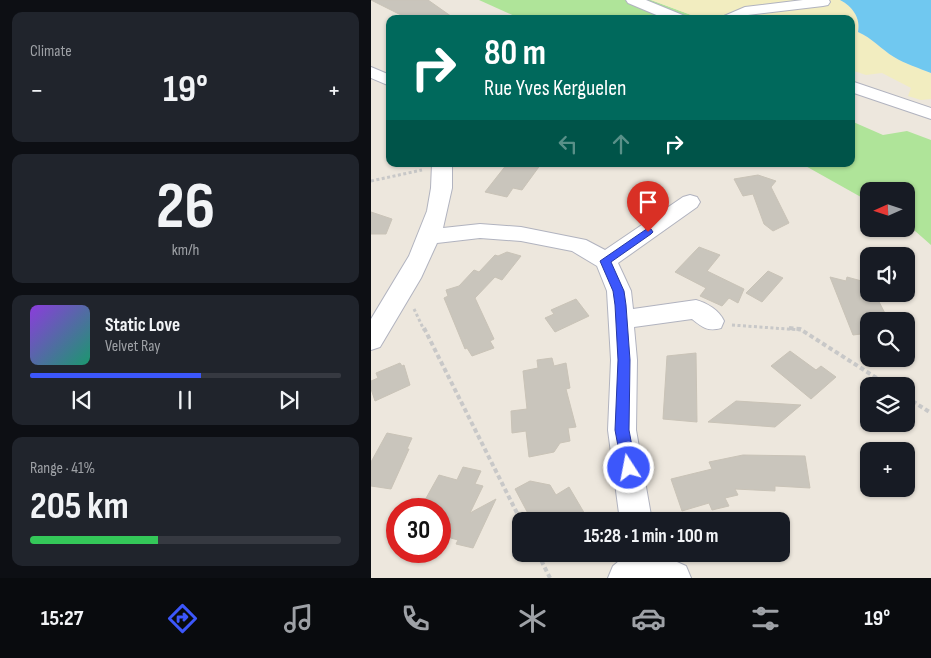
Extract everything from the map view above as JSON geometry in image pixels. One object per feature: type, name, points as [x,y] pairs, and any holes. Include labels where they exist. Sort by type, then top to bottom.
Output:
[{"type":"street","points":[[633,0],[670,15]]},
{"type":"street","points":[[737,15],[745,11],[823,2]]},
{"type":"street","points":[[371,72],[386,79]]},
{"type":"street","points":[[855,87],[931,114]]},
{"type":"street","points":[[371,340],[403,288],[430,237],[441,190],[442,167]]},
{"type":"street","points":[[605,261],[690,202]]},
{"type":"street","points":[[430,237],[480,231],[521,234],[578,245],[605,261],[619,291],[624,360],[622,430],[635,512]]},
{"type":"street","points":[[622,320],[696,309],[711,321]]},
{"type":"street","points":[[636,565],[673,578]]},
{"type":"path","points":[[371,181],[433,167]]},
{"type":"path","points":[[403,288],[516,512]]},
{"type":"path","points":[[711,321],[742,327],[777,326],[800,329],[875,377]]},
{"type":"path","points":[[915,403],[931,414]]},
{"type":"path","points":[[542,562],[550,578]]},
{"type":"green space","points":[[479,0],[651,0],[691,15],[512,15]]},
{"type":"green space","points":[[855,123],[883,135],[907,131],[931,140],[931,245],[915,231],[915,182],[860,182],[860,197],[807,167],[855,167]]},
{"type":"sand","points":[[651,0],[840,0],[855,13],[859,27],[858,32],[868,37],[889,54],[907,64],[931,73],[931,99],[921,100],[908,96],[911,88],[882,73],[866,75],[855,71],[855,15],[691,15]]},
{"type":"water","points":[[840,0],[931,0],[931,73],[907,64],[889,54],[868,37],[858,32],[859,27],[855,13]]},
{"type":"building","points":[[371,0],[428,0],[449,15],[401,15]]},
{"type":"building","points":[[505,167],[539,167],[522,190],[513,188],[507,197],[485,192]]},
{"type":"building","points":[[758,175],[776,181],[771,187],[789,223],[773,231],[764,224],[753,194],[743,196],[734,179]]},
{"type":"building","points":[[371,212],[392,219],[386,234],[371,234]]},
{"type":"building","points":[[699,247],[720,255],[707,271],[744,289],[738,303],[729,298],[722,306],[700,296],[706,288],[675,272]]},
{"type":"building","points":[[507,252],[521,256],[502,280],[495,277],[475,298],[494,339],[490,341],[494,348],[472,356],[467,348],[465,349],[444,298],[448,296],[446,290],[459,286],[474,270],[479,272],[495,255],[498,256]]},
{"type":"building","points":[[768,271],[783,278],[762,302],[746,293]]},
{"type":"building","points":[[830,277],[846,281],[847,277],[860,281],[860,302],[879,302],[884,312],[860,312],[860,334],[853,335]]},
{"type":"building","points":[[576,299],[589,316],[555,332],[545,318],[554,314],[551,310]]},
{"type":"building","points":[[790,351],[816,370],[821,366],[836,377],[811,399],[771,366]]},
{"type":"building","points":[[696,353],[697,422],[663,419],[667,356]]},
{"type":"building","points":[[552,358],[554,366],[566,363],[570,388],[566,389],[576,427],[568,428],[570,441],[560,443],[554,452],[529,457],[526,431],[512,433],[511,411],[527,409],[523,371],[538,368],[537,360]]},
{"type":"building","points":[[400,363],[402,366],[404,365],[410,385],[375,401],[371,389],[371,381],[378,378],[376,373]]},
{"type":"building","points":[[736,401],[801,405],[775,427],[708,422]]},
{"type":"building","points":[[387,433],[412,438],[391,489],[371,486],[371,462]]},
{"type":"building","points":[[743,455],[805,456],[810,488],[775,486],[775,491],[735,489],[738,495],[725,498],[729,506],[712,510],[709,503],[682,511],[671,479],[712,469],[709,462]]},
{"type":"building","points":[[463,467],[481,471],[475,484],[483,486],[470,513],[496,499],[473,548],[456,544],[458,540],[451,538],[451,498],[426,498],[439,475],[457,480]]},
{"type":"building","points":[[530,481],[550,485],[556,495],[569,487],[584,512],[527,512],[515,489]]},
{"type":"route","points":[[629,468],[622,430],[624,360],[619,291],[605,261],[648,232]]}]
